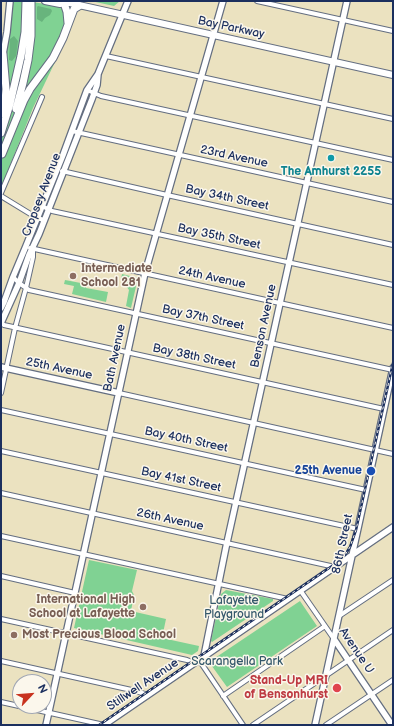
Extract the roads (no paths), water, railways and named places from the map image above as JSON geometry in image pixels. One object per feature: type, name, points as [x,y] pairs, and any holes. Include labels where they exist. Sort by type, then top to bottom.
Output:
[{"type":"highway","points":[[1,133],[17,80],[29,2]]},
{"type":"highway","points":[[2,156],[28,60],[30,36],[29,2]]},
{"type":"highway","points":[[66,2],[68,25]]},
{"type":"highway","points":[[2,156],[24,100],[30,89],[53,58],[74,9],[79,6]]},
{"type":"highway","points":[[1,125],[6,89],[2,58]]},
{"type":"main road","name":"Bay Parkway","points":[[45,1],[60,4],[66,2],[122,16],[393,75]]},
{"type":"street","points":[[2,58],[7,32],[10,1]]},
{"type":"street","name":"Cropsey Avenue","points":[[1,323],[49,209],[72,131],[87,90],[98,74],[128,1]]},
{"type":"street","name":"Bath Avenue","points":[[52,696],[145,273],[223,1]]},
{"type":"street","points":[[258,1],[393,31]]},
{"type":"street","name":"Benson Avenue","points":[[199,660],[219,584],[347,1]]},
{"type":"street","points":[[106,56],[393,119]]},
{"type":"street","name":"Cropsey Avenue","points":[[1,308],[42,206],[79,132],[97,85],[98,74]]},
{"type":"street","points":[[87,90],[101,96],[393,160]]},
{"type":"street","points":[[42,97],[1,194],[38,218],[44,220]]},
{"type":"street","name":"23rd Avenue","points":[[72,131],[393,202]]},
{"type":"street","name":"Bay 34th Street","points":[[60,170],[393,244]]},
{"type":"street","name":"Bay 35th Street","points":[[42,206],[49,209],[393,285]]},
{"type":"street","name":"24th Avenue","points":[[26,246],[33,249],[393,328]]},
{"type":"street","points":[[1,393],[4,368],[26,288],[33,257],[33,249]]},
{"type":"street","name":"Bay 37th Street","points":[[13,276],[19,283],[29,290],[271,344],[393,369]]},
{"type":"street","name":"Bay 38th Street","points":[[1,323],[4,326],[384,409]]},
{"type":"street","name":"25th Avenue","points":[[4,368],[393,454]]},
{"type":"street","name":"86th Street","points":[[315,725],[393,369]]},
{"type":"street","name":"Bay 40th Street","points":[[1,410],[366,490]]},
{"type":"street","name":"Bay 41st Street","points":[[1,451],[358,529]]},
{"type":"street","name":"26th Avenue","points":[[1,493],[335,566]]},
{"type":"street","name":"Stillwell Avenue","points":[[104,725],[393,527]]},
{"type":"street","points":[[1,536],[288,599]]},
{"type":"street","points":[[1,576],[75,593]]},
{"type":"street","points":[[339,616],[393,580]]},
{"type":"street","name":"Avenue U","points":[[300,590],[392,725]]},
{"type":"street","points":[[1,619],[187,660],[199,660],[243,725]]},
{"type":"street","points":[[223,696],[325,626]]},
{"type":"street","points":[[253,725],[393,630]]},
{"type":"street","points":[[1,661],[148,695]]},
{"type":"street","points":[[326,725],[393,680]]},
{"type":"street","points":[[1,702],[12,705]]},
{"type":"street","name":"Bath Avenue","points":[[46,725],[48,714]]},
{"type":"street","points":[[52,714],[104,725]]},
{"type":"railway","points":[[99,725],[332,566],[345,555],[350,547],[356,530],[393,363]]},
{"type":"place","name":"The Amhurst 2255","points":[[331,158]]},
{"type":"place","name":"Intermediate School 281","points":[[73,276]]},
{"type":"place","name":"25th Avenue","points":[[371,471]]},
{"type":"place","name":"International High School at Lafayette","points":[[143,607]]},
{"type":"place","name":"Most Precious Blood School","points":[[14,635]]},
{"type":"place","name":"Stand-Up MRI of Bensonhurst","points":[[337,688]]},
{"type":"park label","name":"Lafayette Playground","points":[[234,608]]},
{"type":"park label","name":"Scarangella Park","points":[[237,662]]}]
